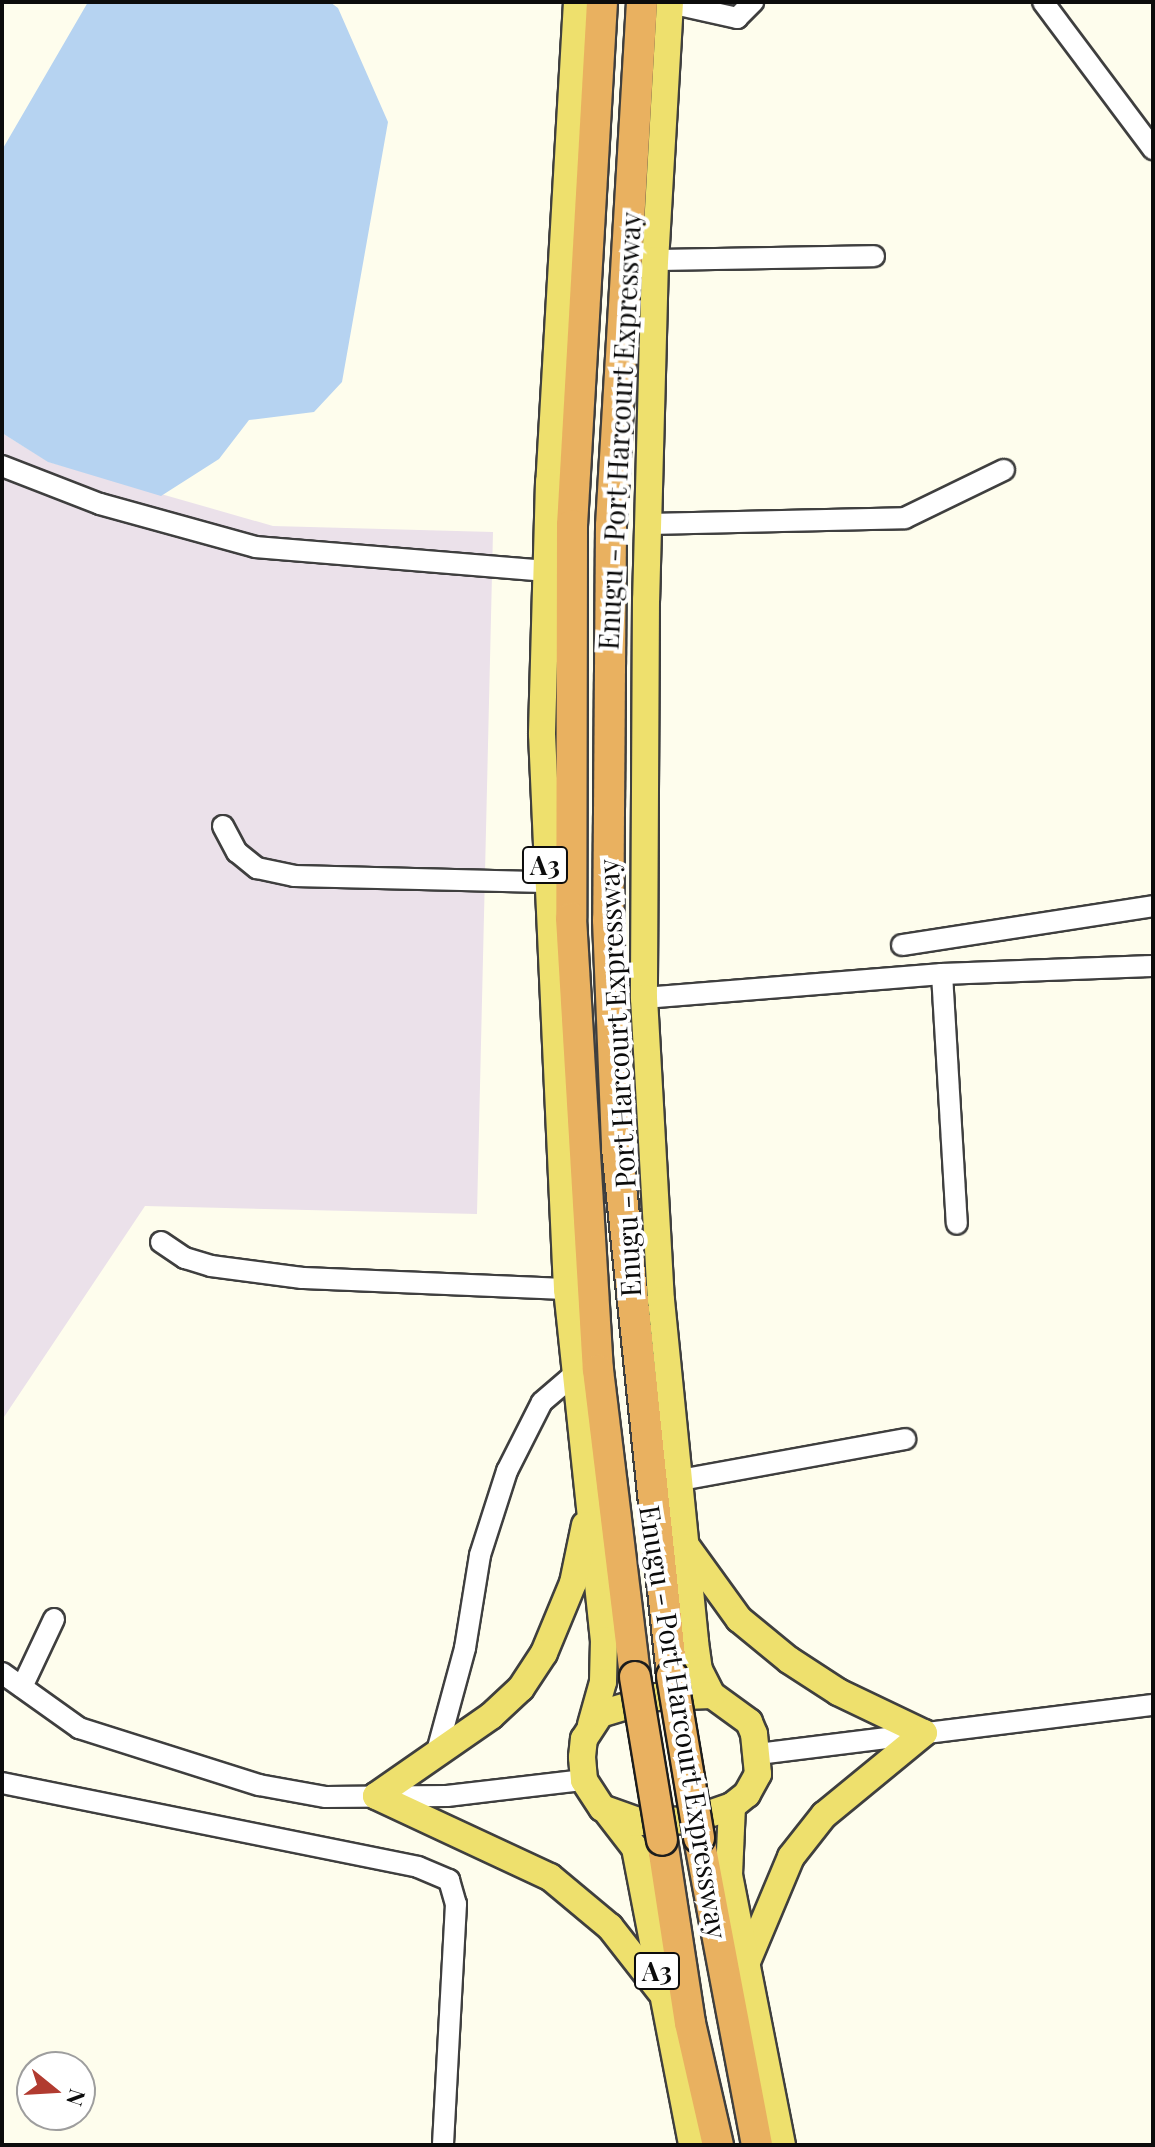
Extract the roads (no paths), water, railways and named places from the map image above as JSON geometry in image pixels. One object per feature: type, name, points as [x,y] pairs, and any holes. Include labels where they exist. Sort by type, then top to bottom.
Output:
[{"type":"highway","name":"Enugu - Port Harcourt Expressway","points":[[602,2],[572,525],[569,715],[575,1003],[598,1370],[635,1677],[690,2023],[718,2145]]},
{"type":"highway","name":"Enugu - Port Harcourt Expressway","points":[[642,2],[611,526],[606,710],[617,1148],[636,1365],[672,1676],[757,2145]]},
{"type":"highway","points":[[575,1003],[611,1000]]},
{"type":"main road","name":"A3","points":[[577,2],[546,571],[545,882],[567,1289],[604,1656],[582,1757],[584,1780],[602,1808],[625,1829],[635,1848],[660,1991],[692,2145]]},
{"type":"main road","name":"Enugu - Port Harcourt Expressway","points":[[670,2],[655,260],[648,524],[644,998],[661,1300],[697,1656],[712,1695]]},
{"type":"main road","points":[[376,1796],[436,1755],[521,1688],[544,1653],[573,1583],[590,1502]]},
{"type":"main road","points":[[687,1547],[739,1619],[789,1660],[838,1692],[924,1733],[824,1815],[791,1857],[746,1964]]},
{"type":"main road","points":[[591,1725],[611,1708],[630,1702],[712,1695],[749,1722],[758,1754],[758,1774],[747,1794],[732,1806],[692,1820],[641,1822],[602,1808]]},
{"type":"main road","points":[[376,1796],[550,1877],[610,1927],[660,1991]]},
{"type":"main road","name":"Enugu - Port Harcourt Expressway","points":[[732,1806],[729,1875],[782,2145]]},
{"type":"street","points":[[670,2],[737,18],[753,2]]},
{"type":"street","points":[[1043,2],[1153,149]]},
{"type":"street","points":[[655,260],[874,256]]},
{"type":"street","points":[[2,466],[100,504],[256,547],[546,571]]},
{"type":"street","points":[[648,524],[905,518],[1004,470]]},
{"type":"street","points":[[223,826],[237,852],[257,868],[294,876],[545,882]]},
{"type":"street","points":[[902,945],[1153,906]]},
{"type":"street","points":[[644,998],[942,974],[1153,966]]},
{"type":"street","points":[[942,974],[957,1224]]},
{"type":"street","points":[[161,1242],[185,1258],[211,1266],[302,1278],[567,1289]]},
{"type":"street","points":[[436,1755],[465,1648],[480,1555],[507,1471],[542,1402],[577,1372]]},
{"type":"street","points":[[680,1480],[905,1439]]},
{"type":"street","points":[[22,1687],[54,1619]]},
{"type":"street","points":[[2,1673],[79,1728],[163,1759],[259,1785],[326,1797],[447,1796],[584,1780]]},
{"type":"street","points":[[758,1754],[1153,1705]]},
{"type":"street","points":[[2,1783],[418,1867],[449,1880],[456,1904],[443,2145]]},
{"type":"water","points":[[88,2],[330,2],[338,8],[388,122],[342,382],[314,412],[249,420],[219,459],[161,496],[48,462],[2,433],[2,150]]}]
